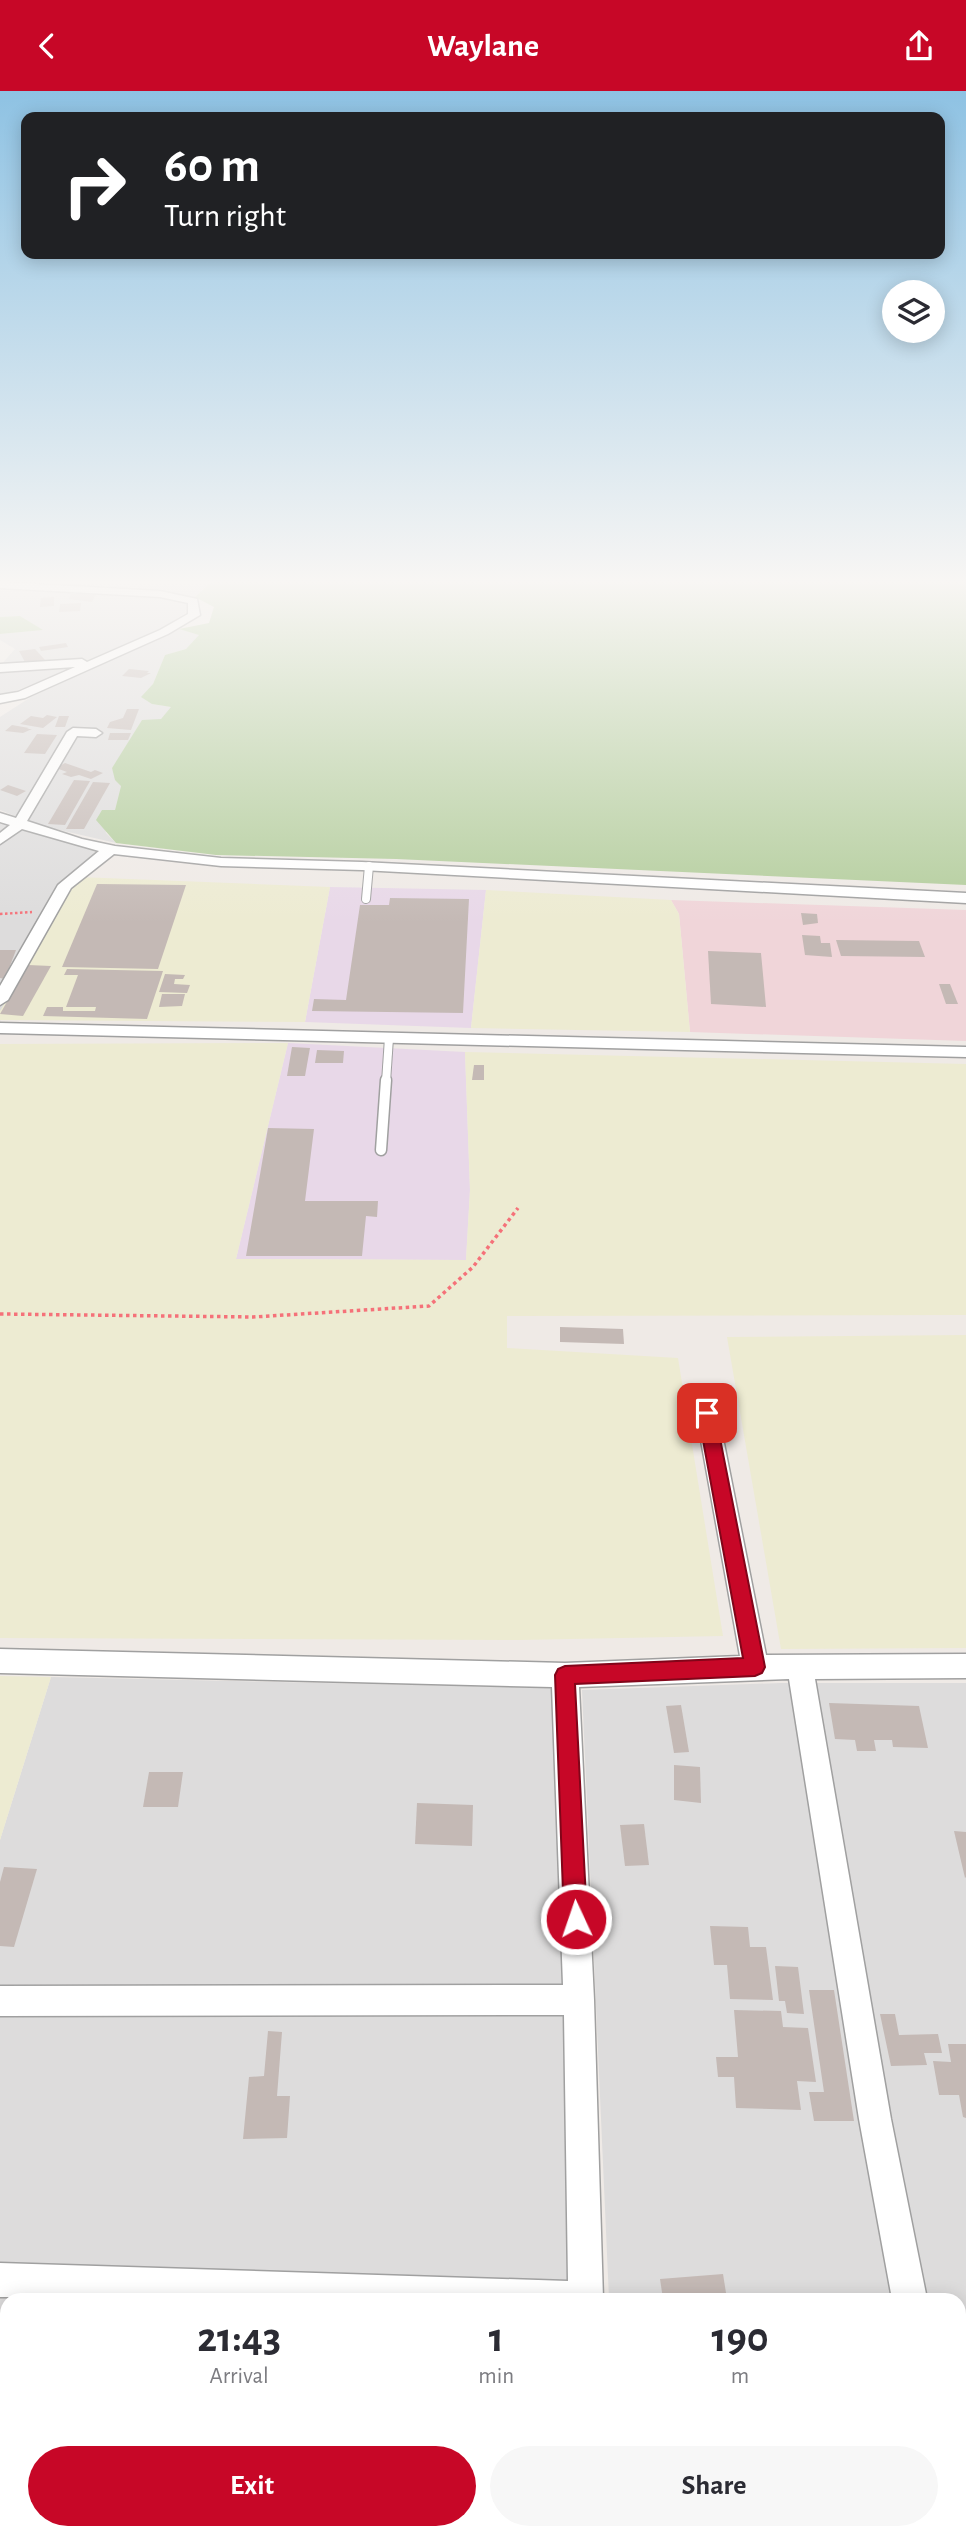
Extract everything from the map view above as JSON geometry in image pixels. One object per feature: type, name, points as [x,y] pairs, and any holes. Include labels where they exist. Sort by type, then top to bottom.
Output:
[{"type":"street","points":[[0,699],[21,695]]},
{"type":"street","points":[[0,709],[21,695]]},
{"type":"street","points":[[0,839],[19,824],[73,732],[96,733]]},
{"type":"street","points":[[0,817],[79,843],[222,862],[369,866],[966,898]]},
{"type":"street","points":[[0,1000],[65,885],[111,849]]},
{"type":"street","points":[[0,1028],[966,1052]]},
{"type":"street","points":[[707,1413],[755,1667]]},
{"type":"street","points":[[0,1661],[565,1675],[755,1667],[966,1665]]},
{"type":"street","points":[[800,1666],[875,2119],[909,2293]]},
{"type":"street","points":[[565,1675],[579,2000],[586,2293]]},
{"type":"street","points":[[0,2001],[579,2000]]},
{"type":"street","points":[[0,2280],[401,2293]]},
{"type":"lane","points":[[366,899],[369,866]]},
{"type":"lane","points":[[381,1150],[389,1038]]},
{"type":"path","points":[[0,914],[51,910]]},
{"type":"path","points":[[0,1314],[253,1317],[429,1306],[473,1267],[518,1208]]},
{"type":"shaded area","points":[[37,694],[152,694],[152,704],[172,707],[128,745],[112,768],[121,786],[115,810],[102,810],[106,833],[116,843],[38,825],[0,810],[0,717]]},
{"type":"shaded area","points":[[0,821],[24,831],[116,854],[78,877],[0,1021]]},
{"type":"shaded area","points":[[78,877],[330,887],[305,1022],[0,1020],[0,1011]]},
{"type":"shaded area","points":[[330,887],[486,890],[471,1028],[305,1022]]},
{"type":"shaded area","points":[[486,890],[671,900],[679,914],[690,1032],[471,1028]]},
{"type":"shaded area","points":[[671,900],[966,910],[966,1041],[690,1032],[679,914]]},
{"type":"shaded area","points":[[288,1043],[465,1052],[470,1190],[466,1260],[236,1259]]},
{"type":"shaded area","points":[[288,1043],[236,1259],[466,1260],[470,1190],[465,1052],[966,1064],[966,1315],[507,1316],[507,1348],[678,1358],[723,1636],[520,1640],[0,1638],[0,1044]]},
{"type":"shaded area","points":[[966,1335],[966,1648],[781,1649],[727,1337]]},
{"type":"shaded area","points":[[0,1676],[51,1677],[0,1840]]},
{"type":"shaded area","points":[[51,1677],[553,1688],[570,2080],[570,2293],[0,2293],[0,1840]]},
{"type":"shaded area","points":[[781,1683],[966,1683],[966,2293],[609,2293],[582,1690]]},
{"type":"green space","points":[[144,694],[966,694],[966,885],[396,859],[216,855],[116,843],[96,820],[102,810],[115,810],[121,786],[115,780],[112,768],[142,720],[161,719],[171,707],[152,704],[141,697]]},
{"type":"building","points":[[127,709],[139,709],[131,730],[107,728],[110,722],[123,718]]},
{"type":"building","points":[[47,715],[57,717],[43,728],[20,724],[31,716],[43,718]]},
{"type":"building","points":[[59,716],[69,716],[65,727],[55,727]]},
{"type":"building","points":[[12,725],[32,729],[23,733],[5,731]]},
{"type":"building","points":[[110,733],[131,733],[128,740],[108,740]]},
{"type":"building","points":[[37,734],[57,735],[45,754],[24,753]]},
{"type":"building","points":[[65,763],[103,773],[91,779],[79,775],[71,777],[62,774],[67,772],[56,768]]},
{"type":"building","points":[[74,780],[90,781],[65,825],[48,824]]},
{"type":"building","points":[[93,782],[110,783],[84,829],[66,829]]},
{"type":"building","points":[[8,785],[26,791],[17,796],[0,790]]},
{"type":"building","points":[[97,884],[186,885],[158,969],[62,967]]},
{"type":"building","points":[[390,898],[469,899],[463,1013],[312,1011],[314,999],[346,1000],[360,905],[389,905]]},
{"type":"building","points":[[801,913],[817,914],[818,923],[803,925]]},
{"type":"building","points":[[802,935],[820,936],[821,943],[830,943],[832,957],[805,955]]},
{"type":"building","points":[[836,940],[919,941],[925,957],[841,956]]},
{"type":"building","points":[[0,950],[16,950],[5,979],[0,978]]},
{"type":"building","points":[[708,951],[761,953],[766,1007],[711,1004]]},
{"type":"building","points":[[28,965],[51,966],[23,1016],[0,1014]]},
{"type":"building","points":[[67,969],[163,971],[147,1019],[43,1016],[47,1007],[63,1007],[63,1011],[95,1011],[96,1007],[66,1007],[78,975],[64,975]]},
{"type":"building","points":[[165,974],[185,975],[183,979],[175,979],[174,984],[190,985],[187,993],[159,992]]},
{"type":"building","points":[[939,984],[950,984],[958,1004],[946,1004]]},
{"type":"building","points":[[162,994],[185,994],[182,1006],[159,1007]]},
{"type":"building","points":[[292,1047],[310,1048],[305,1076],[287,1076]]},
{"type":"building","points":[[317,1050],[344,1051],[343,1063],[315,1063]]},
{"type":"building","points":[[474,1065],[484,1065],[484,1080],[472,1080]]},
{"type":"building","points":[[268,1128],[314,1129],[305,1201],[378,1201],[377,1217],[366,1216],[362,1256],[246,1256]]},
{"type":"building","points":[[560,1327],[623,1329],[624,1344],[560,1342]]},
{"type":"building","points":[[829,1703],[919,1706],[928,1748],[893,1747],[892,1740],[874,1740],[876,1751],[857,1751],[855,1740],[835,1739]]},
{"type":"building","points":[[681,1705],[689,1752],[674,1753],[666,1706]]},
{"type":"building","points":[[674,1765],[700,1767],[701,1803],[674,1800]]},
{"type":"building","points":[[149,1772],[183,1772],[178,1807],[143,1807]]},
{"type":"building","points":[[417,1803],[473,1805],[472,1846],[415,1844]]},
{"type":"building","points":[[644,1824],[649,1865],[625,1866],[620,1825]]},
{"type":"building","points":[[954,1831],[966,1832],[965,1878]]},
{"type":"building","points":[[4,1867],[37,1869],[14,1947],[0,1946],[0,1882]]},
{"type":"building","points":[[710,1926],[748,1927],[750,1947],[766,1947],[773,2000],[730,1999],[727,1965],[714,1965]]},
{"type":"building","points":[[775,1966],[798,1967],[804,2014],[787,2013],[785,2001],[779,2001]]},
{"type":"building","points":[[809,1990],[834,1990],[854,2121],[814,2121],[809,2092],[824,2092]]},
{"type":"building","points":[[734,2010],[781,2011],[783,2027],[808,2028],[816,2082],[797,2081],[801,2110],[736,2108],[734,2077],[718,2077],[716,2057],[738,2057]]},
{"type":"building","points":[[880,2014],[895,2014],[899,2035],[938,2034],[942,2053],[924,2053],[927,2065],[891,2066]]},
{"type":"building","points":[[268,2031],[282,2032],[277,2096],[290,2096],[287,2138],[243,2139],[249,2077],[264,2076]]},
{"type":"building","points":[[948,2044],[966,2044],[966,2118],[963,2117],[959,2095],[939,2095],[933,2061],[951,2062]]},
{"type":"building","points":[[723,2274],[726,2293],[662,2293],[660,2279]]},
{"type":"route","points":[[576,1919],[565,1675],[755,1667],[707,1413]]}]
